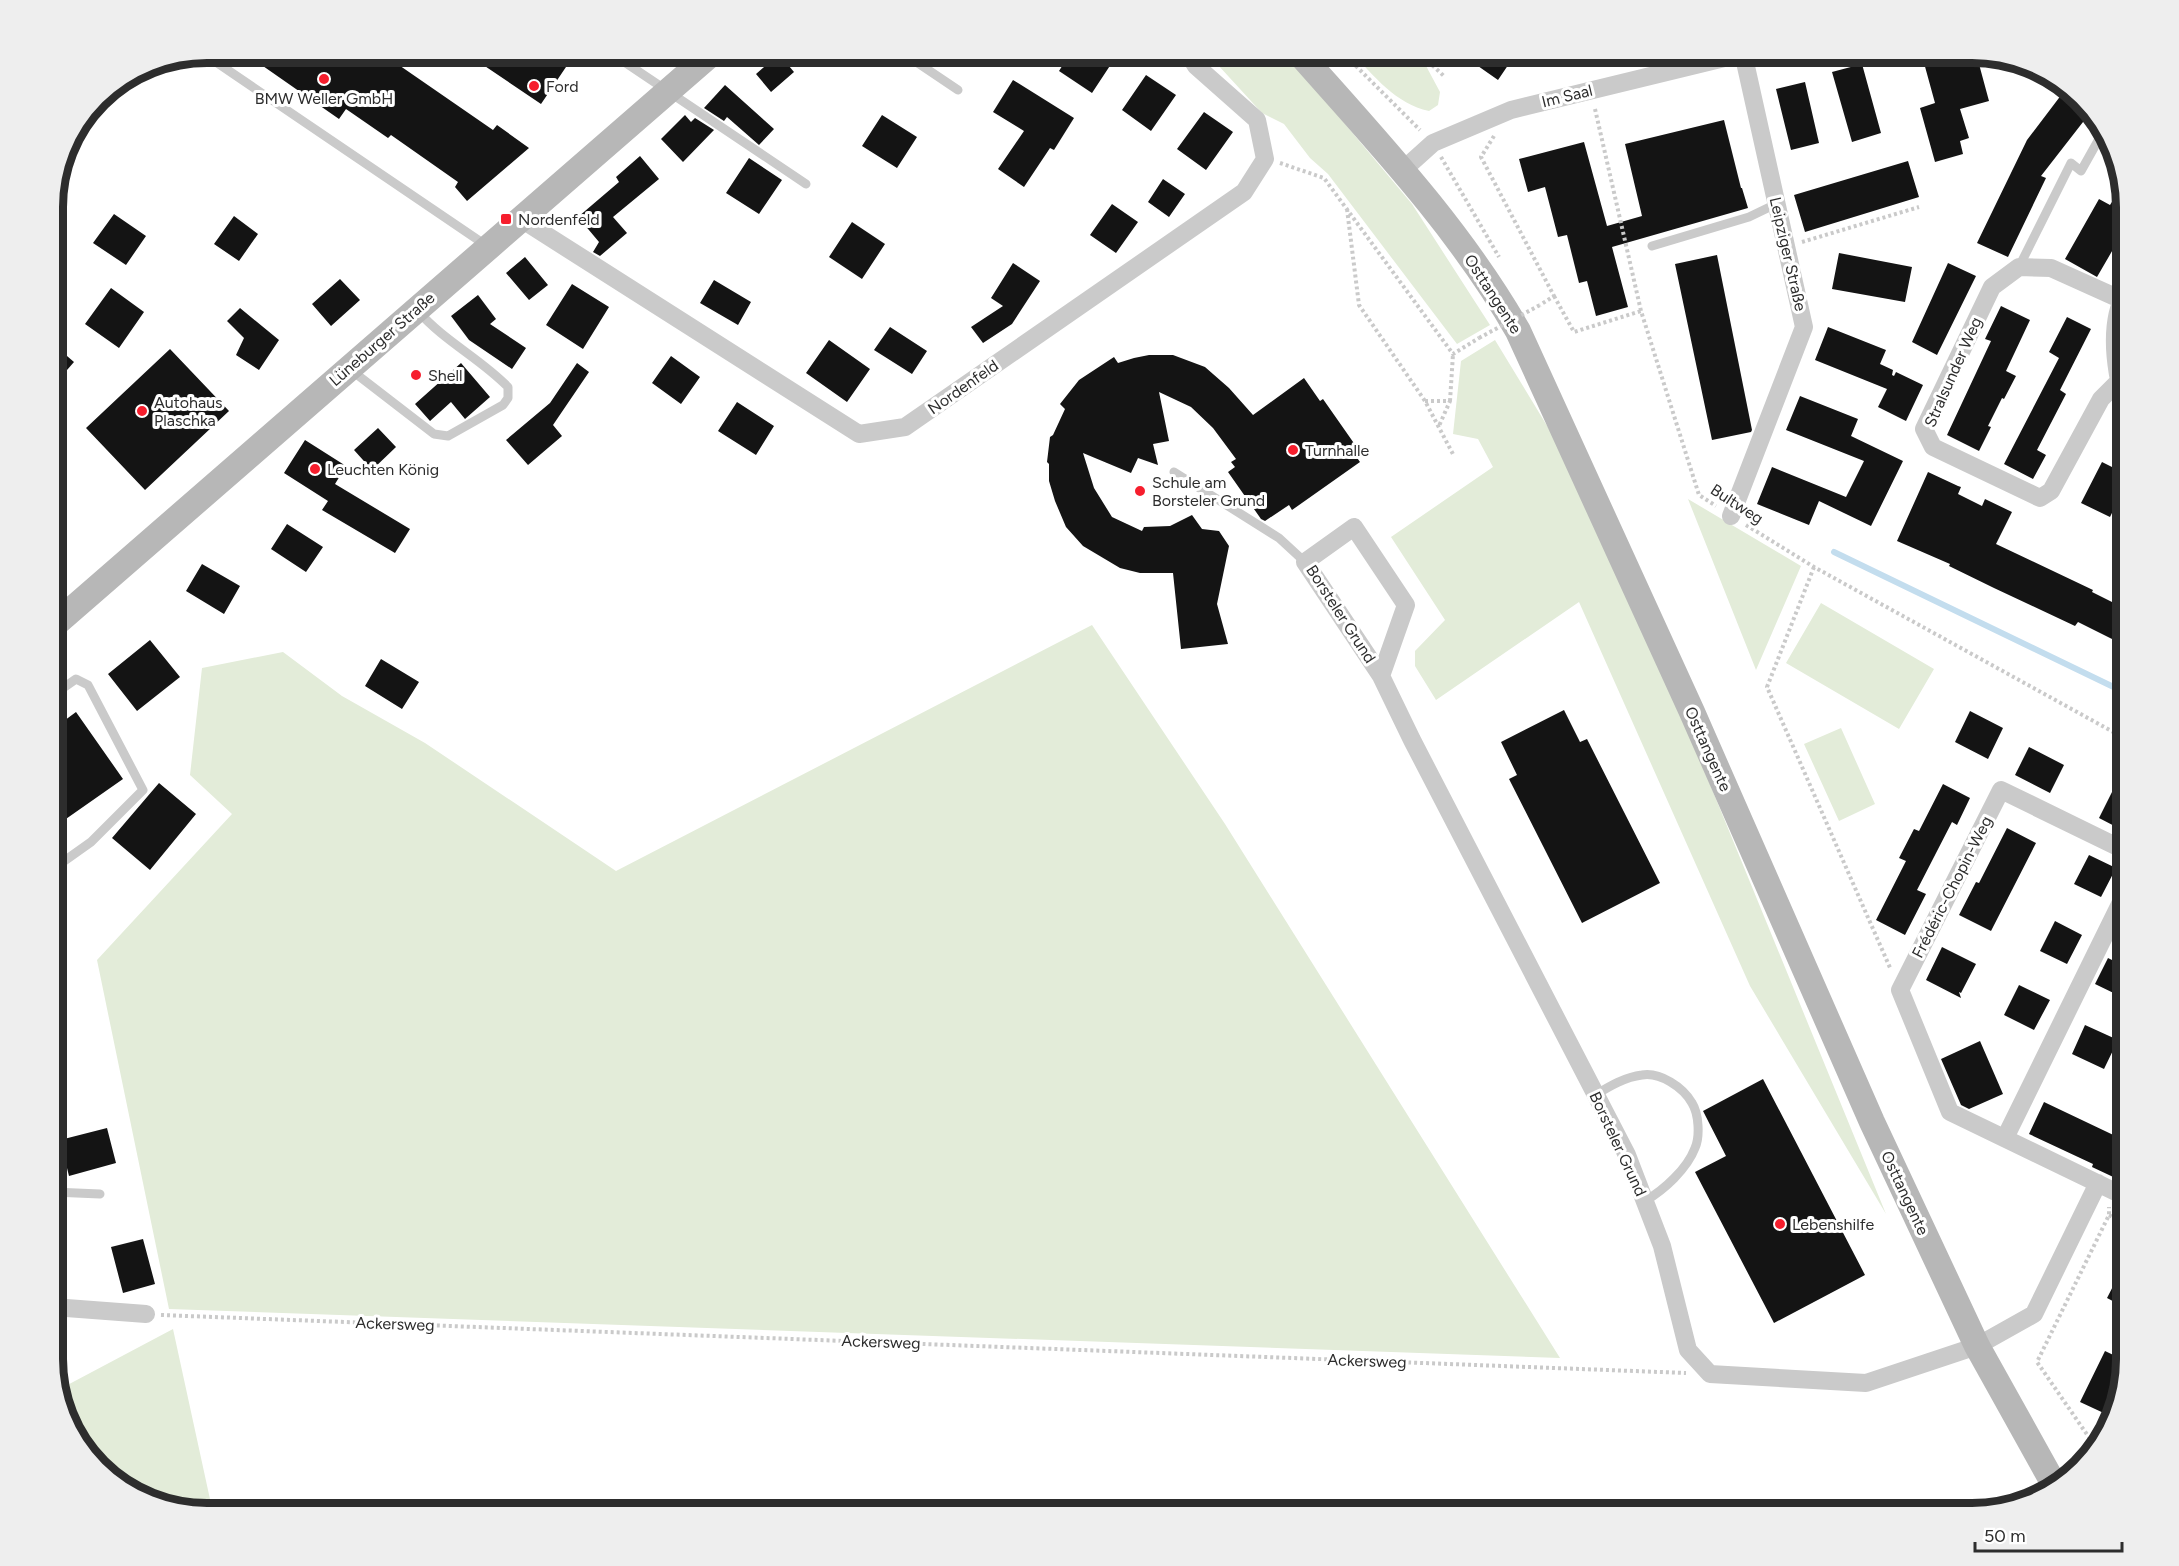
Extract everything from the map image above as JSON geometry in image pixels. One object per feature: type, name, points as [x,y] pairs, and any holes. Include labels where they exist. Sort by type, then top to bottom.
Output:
[{"type":"main road","name":"Lüneburger Straße","points":[[63,617],[700,63]]},
{"type":"main road","name":"Osttangente","points":[[1309,63],[1403,170],[1471,260],[1518,331],[1692,712],[1872,1122],[1977,1346],[2051,1479]]},
{"type":"street","points":[[1194,63],[1257,120],[1265,159]]},
{"type":"street","name":"Im Saal","points":[[1403,170],[1432,143],[1510,110],[1702,63]]},
{"type":"street","name":"Leipziger Straße","points":[[1731,516],[1804,327],[1746,63]]},
{"type":"street","name":"Nordenfeld","points":[[521,219],[859,434],[905,427],[1244,192],[1265,159]]},
{"type":"street","points":[[2019,267],[2051,268],[2116,293]]},
{"type":"street","name":"Stralsunder Weg","points":[[2019,267],[1992,287],[1928,419],[1924,429],[1933,447],[2040,498],[2051,491],[2101,399],[2116,384]]},
{"type":"street","points":[[2116,334],[2116,353]]},
{"type":"street","name":"Borsteler Grund","points":[[1381,676],[1406,605],[1354,527],[1305,562],[1381,676],[1627,1155],[1662,1246],[1688,1350],[1710,1374]]},
{"type":"street","name":"Frédéric-Chopin-Weg","points":[[1900,990],[2001,790],[2116,846]]},
{"type":"street","points":[[2005,1138],[2116,914]]},
{"type":"street","points":[[1900,990],[1950,1112],[2116,1192]]},
{"type":"street","points":[[1710,1374],[1866,1383],[1977,1346],[2034,1314],[2102,1186]]},
{"type":"street","points":[[63,1308],[146,1314]]},
{"type":"lane","points":[[217,63],[489,247]]},
{"type":"lane","points":[[627,63],[806,184]]},
{"type":"lane","points":[[919,63],[958,90]]},
{"type":"lane","name":"Stralsunder Weg","points":[[2019,267],[2071,163],[2082,171],[2099,139]]},
{"type":"lane","points":[[1652,246],[1741,220],[1776,204]]},
{"type":"lane","points":[[349,368],[434,434],[448,436],[503,405],[508,398],[508,387],[493,371],[465,353],[417,310]]},
{"type":"lane","points":[[1174,472],[1280,538],[1305,562]]},
{"type":"lane","points":[[63,688],[76,679],[88,685],[142,790],[91,843],[63,862]]},
{"type":"lane","points":[[1595,1095],[1622,1080],[1644,1074],[1661,1077],[1677,1086],[1693,1103],[1698,1124],[1696,1148],[1664,1190],[1645,1201]]},
{"type":"lane","points":[[63,1192],[100,1194]]},
{"type":"path","points":[[1355,63],[1432,143]]},
{"type":"path","points":[[1430,63],[1445,77]]},
{"type":"path","name":"Bultweg","points":[[1590,90],[1641,311],[1699,495],[1814,567],[2116,733]]},
{"type":"path","points":[[1510,110],[1481,157],[1574,332],[1641,311]]},
{"type":"path","points":[[1265,159],[1324,178],[1452,354],[1450,400],[1439,426]]},
{"type":"path","points":[[1346,207],[1359,305],[1425,401],[1454,456]]},
{"type":"path","points":[[1786,246],[1919,207]]},
{"type":"path","points":[[1452,354],[1554,296]]},
{"type":"path","points":[[1425,401],[1450,400]]},
{"type":"path","points":[[1814,567],[1767,687],[1900,990]]},
{"type":"path","points":[[2091,1440],[2037,1362],[2109,1215],[2102,1186]]},
{"type":"path","points":[[2109,1215],[2116,1218]]},
{"type":"path","name":"Ackersweg","points":[[146,1314],[1710,1374]]},
{"type":"green space","points":[[1216,63],[1292,63],[1412,204],[1490,325],[1457,344],[1328,174],[1310,158],[1284,124],[1262,113]]},
{"type":"green space","points":[[1361,63],[1424,63],[1440,92],[1438,105],[1429,111],[1417,107],[1396,96]]},
{"type":"green space","points":[[1495,340],[1549,429],[1623,572],[1886,1214],[1750,986],[1579,602],[1436,700],[1415,666],[1415,651],[1445,620],[1391,537],[1493,467],[1478,439],[1453,434],[1461,361]]},
{"type":"green space","points":[[1688,499],[1801,566],[1756,670]]},
{"type":"green space","points":[[1821,603],[1934,669],[1899,729],[1786,663]]},
{"type":"green space","points":[[1092,625],[1225,824],[1560,1358],[169,1309],[97,960],[232,814],[190,775],[202,668],[283,652],[342,696],[425,743],[616,871]]},
{"type":"green space","points":[[1841,728],[1875,804],[1839,821],[1804,744]]},
{"type":"green space","points":[[173,1329],[211,1503],[188,1502],[161,1495],[135,1484],[119,1473],[105,1461],[87,1439],[78,1423],[66,1386]]},
{"type":"building","points":[[259,63],[396,63],[493,130],[497,125],[529,148],[467,201],[455,187],[458,182],[391,135],[388,138],[346,109],[339,119]]},
{"type":"building","name":"Ford","points":[[480,63],[560,63],[566,67],[541,104]]},
{"type":"building","points":[[769,63],[786,63],[794,72],[771,92],[756,74]]},
{"type":"building","points":[[1064,63],[1112,63],[1092,93],[1059,71]]},
{"type":"building","points":[[1474,63],[1510,63],[1498,80]]},
{"type":"building","points":[[1924,63],[1979,63],[1989,101],[1960,109],[1969,138],[1960,141],[1963,154],[1935,162],[1920,108],[1935,103]]},
{"type":"building","points":[[1862,64],[1881,133],[1852,142],[1832,72]]},
{"type":"building","points":[[1146,75],[1176,95],[1151,131],[1122,110]]},
{"type":"building","points":[[1013,80],[1074,118],[1054,150],[1050,148],[1024,187],[998,169],[1024,131],[993,112]]},
{"type":"building","points":[[1805,82],[1819,143],[1791,150],[1776,89]]},
{"type":"building","points":[[725,85],[774,129],[759,145],[727,117],[724,121],[704,108]]},
{"type":"building","points":[[2062,94],[2086,119],[2041,176],[2046,178],[2008,257],[1977,243],[2027,140]]},
{"type":"building","points":[[1204,112],[1233,132],[1206,170],[1177,149]]},
{"type":"building","points":[[685,115],[691,122],[695,118],[714,130],[683,162],[661,139]]},
{"type":"building","points":[[882,115],[917,137],[897,168],[862,146]]},
{"type":"building","points":[[1724,120],[1748,208],[1612,247],[1628,307],[1596,316],[1587,281],[1579,283],[1567,235],[1558,237],[1545,187],[1528,192],[1519,159],[1584,142],[1607,226],[1642,216],[1625,144]]},
{"type":"building","points":[[640,156],[659,179],[613,217],[627,233],[600,256],[593,252],[599,242],[578,217],[619,182],[616,177]]},
{"type":"building","points":[[749,158],[782,180],[759,214],[726,193]]},
{"type":"building","points":[[1908,161],[1919,197],[1805,232],[1794,195]]},
{"type":"building","points":[[1163,179],[1185,194],[1169,217],[1148,202]]},
{"type":"building","points":[[2115,196],[2116,244],[2097,277],[2065,259],[2099,199],[2110,205]]},
{"type":"building","points":[[1112,204],[1138,222],[1116,253],[1090,235]]},
{"type":"building","points":[[114,214],[146,236],[126,265],[93,243]]},
{"type":"building","points":[[234,216],[258,234],[239,261],[214,244]]},
{"type":"building","points":[[852,222],[885,244],[862,279],[829,257]]},
{"type":"building","points":[[1839,253],[1912,267],[1905,302],[1832,289]]},
{"type":"building","points":[[1717,255],[1752,430],[1712,440],[1675,264]]},
{"type":"building","points":[[525,257],[548,285],[529,300],[506,273]]},
{"type":"building","points":[[1013,263],[1040,281],[1012,324],[983,343],[971,327],[1003,306],[991,298]]},
{"type":"building","points":[[1948,263],[1976,276],[1937,355],[1912,342]]},
{"type":"building","points":[[340,279],[360,300],[331,326],[312,304]]},
{"type":"building","points":[[714,280],[751,302],[738,325],[700,303]]},
{"type":"building","points":[[572,284],[609,307],[583,349],[546,325]]},
{"type":"building","points":[[111,288],[144,312],[119,348],[85,324]]},
{"type":"building","points":[[478,295],[496,319],[490,324],[526,348],[512,369],[469,340],[451,316]]},
{"type":"building","points":[[2001,306],[2030,320],[2006,371],[2016,376],[1988,426],[1991,427],[1979,451],[1947,435],[1991,341],[1985,339]]},
{"type":"building","points":[[240,308],[279,340],[259,370],[236,355],[244,338],[227,321]]},
{"type":"building","points":[[2067,317],[2091,329],[2060,390],[2066,394],[2037,450],[2046,455],[2033,479],[2004,464],[2059,358],[2049,352]]},
{"type":"building","points":[[890,327],[927,351],[912,374],[874,350]]},
{"type":"building","points":[[1828,327],[1886,350],[1880,364],[1893,370],[1892,375],[1894,376],[1896,372],[1923,385],[1906,421],[1878,407],[1887,389],[1815,360]]},
{"type":"building","points":[[829,340],[870,369],[847,402],[806,373]]},
{"type":"building","points":[[170,349],[229,411],[145,490],[86,428]]},
{"type":"building","points":[[63,353],[74,362],[63,375]]},
{"type":"building","points":[[1149,355],[1173,355],[1205,367],[1229,388],[1253,415],[1304,378],[1320,401],[1323,399],[1358,449],[1353,452],[1360,462],[1292,510],[1289,505],[1265,521],[1261,519],[1228,472],[1235,467],[1231,462],[1236,459],[1213,428],[1191,407],[1159,392],[1169,441],[1153,444],[1158,465],[1138,458],[1131,473],[1083,453],[1094,488],[1112,517],[1142,531],[1144,527],[1170,526],[1192,515],[1202,529],[1219,531],[1229,546],[1217,604],[1228,644],[1181,649],[1173,573],[1140,573],[1120,568],[1083,546],[1066,527],[1049,481],[1047,462],[1050,437],[1065,409],[1060,404],[1079,380],[1114,357],[1118,363]]},
{"type":"building","points":[[671,356],[700,377],[681,404],[652,383]]},
{"type":"building","points":[[461,363],[490,397],[465,419],[451,402],[430,421],[415,404]]},
{"type":"building","points":[[577,363],[589,372],[553,425],[562,436],[528,465],[506,440],[550,403]]},
{"type":"building","points":[[1800,396],[1858,419],[1851,436],[1903,461],[1871,526],[1819,501],[1809,525],[1757,504],[1772,467],[1846,497],[1864,461],[1786,430]]},
{"type":"building","points":[[737,402],[774,426],[756,455],[718,431]]},
{"type":"building","points":[[378,428],[396,447],[372,470],[354,450]]},
{"type":"building","points":[[305,440],[346,466],[335,484],[410,529],[395,553],[322,510],[328,501],[284,473]]},
{"type":"building","points":[[2102,462],[2116,469],[2116,505],[2110,517],[2081,503]]},
{"type":"building","points":[[1928,472],[1961,487],[1958,494],[1982,506],[1985,499],[2012,512],[1996,544],[2093,590],[2092,592],[2116,604],[2116,641],[2078,622],[2075,626],[1949,566],[1950,564],[1897,541]]},
{"type":"building","points":[[287,524],[323,547],[306,572],[271,549]]},
{"type":"building","points":[[202,564],[240,586],[224,614],[186,591]]},
{"type":"building","points":[[150,640],[180,677],[137,711],[108,674]]},
{"type":"building","points":[[381,659],[419,682],[402,709],[365,686]]},
{"type":"building","points":[[1564,710],[1580,742],[1587,739],[1660,883],[1582,923],[1509,779],[1517,775],[1501,742]]},
{"type":"building","points":[[1970,711],[2003,728],[1988,759],[1955,742]]},
{"type":"building","points":[[76,712],[123,779],[63,821],[63,722]]},
{"type":"building","points":[[2029,747],[2064,765],[2050,793],[2015,775]]},
{"type":"building","points":[[159,783],[196,814],[150,870],[112,838]]},
{"type":"building","points":[[1943,784],[1970,798],[1957,825],[1952,822],[1917,890],[1926,894],[1905,935],[1876,920],[1906,861],[1899,858],[1914,829],[1919,831]]},
{"type":"building","points":[[2112,792],[2116,794],[2116,827],[2099,818]]},
{"type":"building","points":[[2007,828],[2036,843],[1991,931],[1959,915],[1976,882],[1979,883]]},
{"type":"building","points":[[2089,855],[2116,868],[2101,897],[2074,884]]},
{"type":"building","points":[[2055,921],[2082,935],[2067,964],[2040,951]]},
{"type":"building","points":[[1942,947],[1976,964],[1961,993],[1959,992],[1961,998],[1926,980]]},
{"type":"building","points":[[2108,958],[2116,962],[2116,994],[2095,984]]},
{"type":"building","points":[[2019,985],[2050,1000],[2034,1030],[2004,1015]]},
{"type":"building","points":[[2085,1025],[2116,1039],[2116,1044],[2104,1069],[2072,1054]]},
{"type":"building","points":[[1980,1041],[2003,1094],[1969,1109],[1961,1105],[1941,1059]]},
{"type":"building","name":"Lebenshilfe","points":[[1763,1079],[1865,1275],[1774,1323],[1695,1172],[1726,1156],[1703,1111]]},
{"type":"building","points":[[2044,1102],[2116,1136],[2116,1178],[2092,1167],[2093,1164],[2029,1134]]},
{"type":"building","points":[[107,1128],[116,1163],[69,1176],[63,1152],[63,1139]]},
{"type":"building","points":[[143,1239],[155,1284],[123,1293],[111,1247]]},
{"type":"building","points":[[2116,1280],[2116,1303],[2107,1298]]},
{"type":"building","points":[[2105,1351],[2116,1356],[2115,1378],[2105,1414],[2080,1402]]},
{"type":"waterway","points":[[1834,552],[2116,688]]},
{"type":"place","name":"BMW Weller GmbH","points":[[324,79]]},
{"type":"place","name":"Ford","points":[[534,86]]},
{"type":"place","name":"Nordenfeld","points":[[506,219]]},
{"type":"place","name":"Shell","points":[[416,375]]},
{"type":"place","name":"Autohaus Plaschka","points":[[142,411]]},
{"type":"place","name":"Turnhalle","points":[[1293,450]]},
{"type":"place","name":"Leuchten König","points":[[315,469]]},
{"type":"place","name":"Schule am Borsteler Grund","points":[[1140,491]]},
{"type":"place","name":"Lebenshilfe","points":[[1780,1224]]}]
